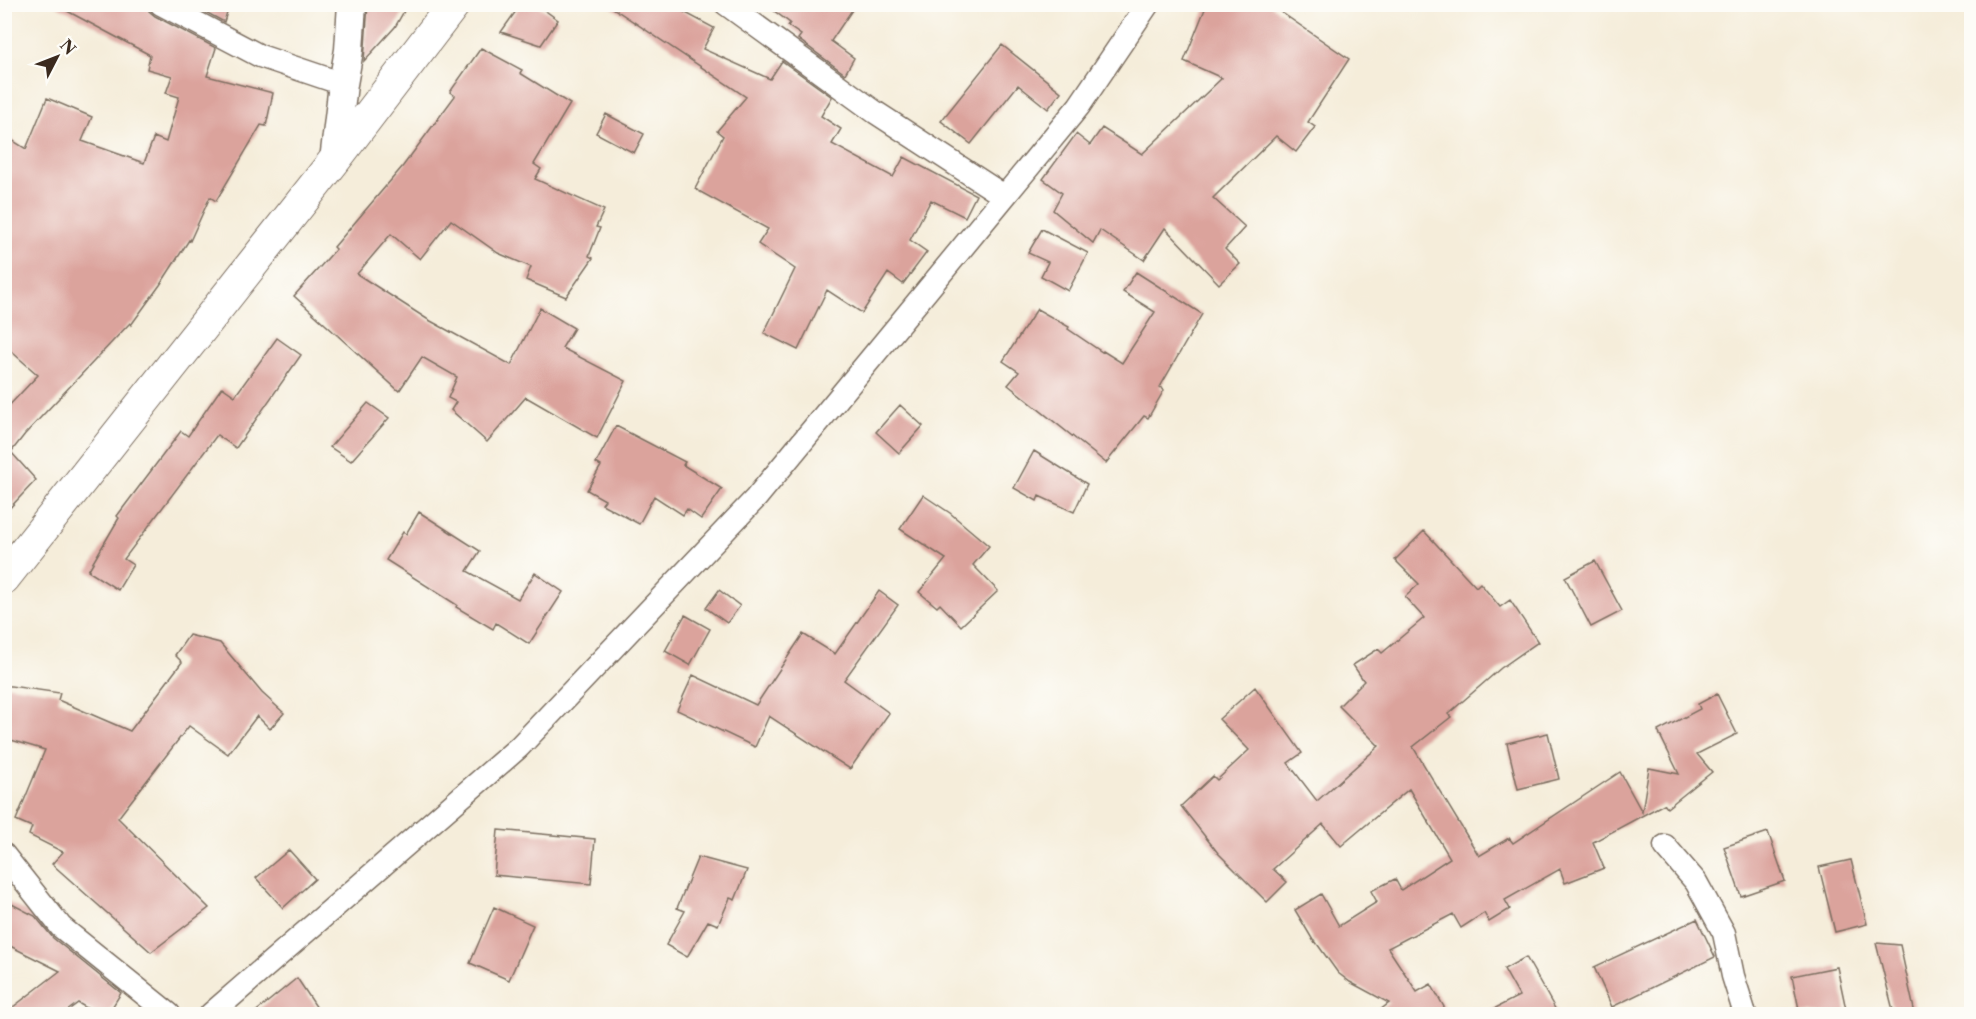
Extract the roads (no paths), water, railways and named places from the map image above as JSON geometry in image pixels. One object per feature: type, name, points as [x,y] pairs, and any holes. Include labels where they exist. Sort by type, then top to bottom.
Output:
[{"type":"main road","points":[[4,578],[334,161],[454,4]]},
{"type":"street","points":[[161,4],[260,57],[343,84]]},
{"type":"street","points":[[334,161],[343,84],[350,50],[352,4]]},
{"type":"street","points":[[726,4],[875,112],[1004,196]]},
{"type":"street","points":[[211,1014],[519,747],[756,498],[1079,106],[1148,4]]},
{"type":"street","points":[[1665,846],[1696,882],[1724,933],[1733,976],[1745,1014]]},
{"type":"street","points":[[4,855],[61,927],[169,1014]]}]
